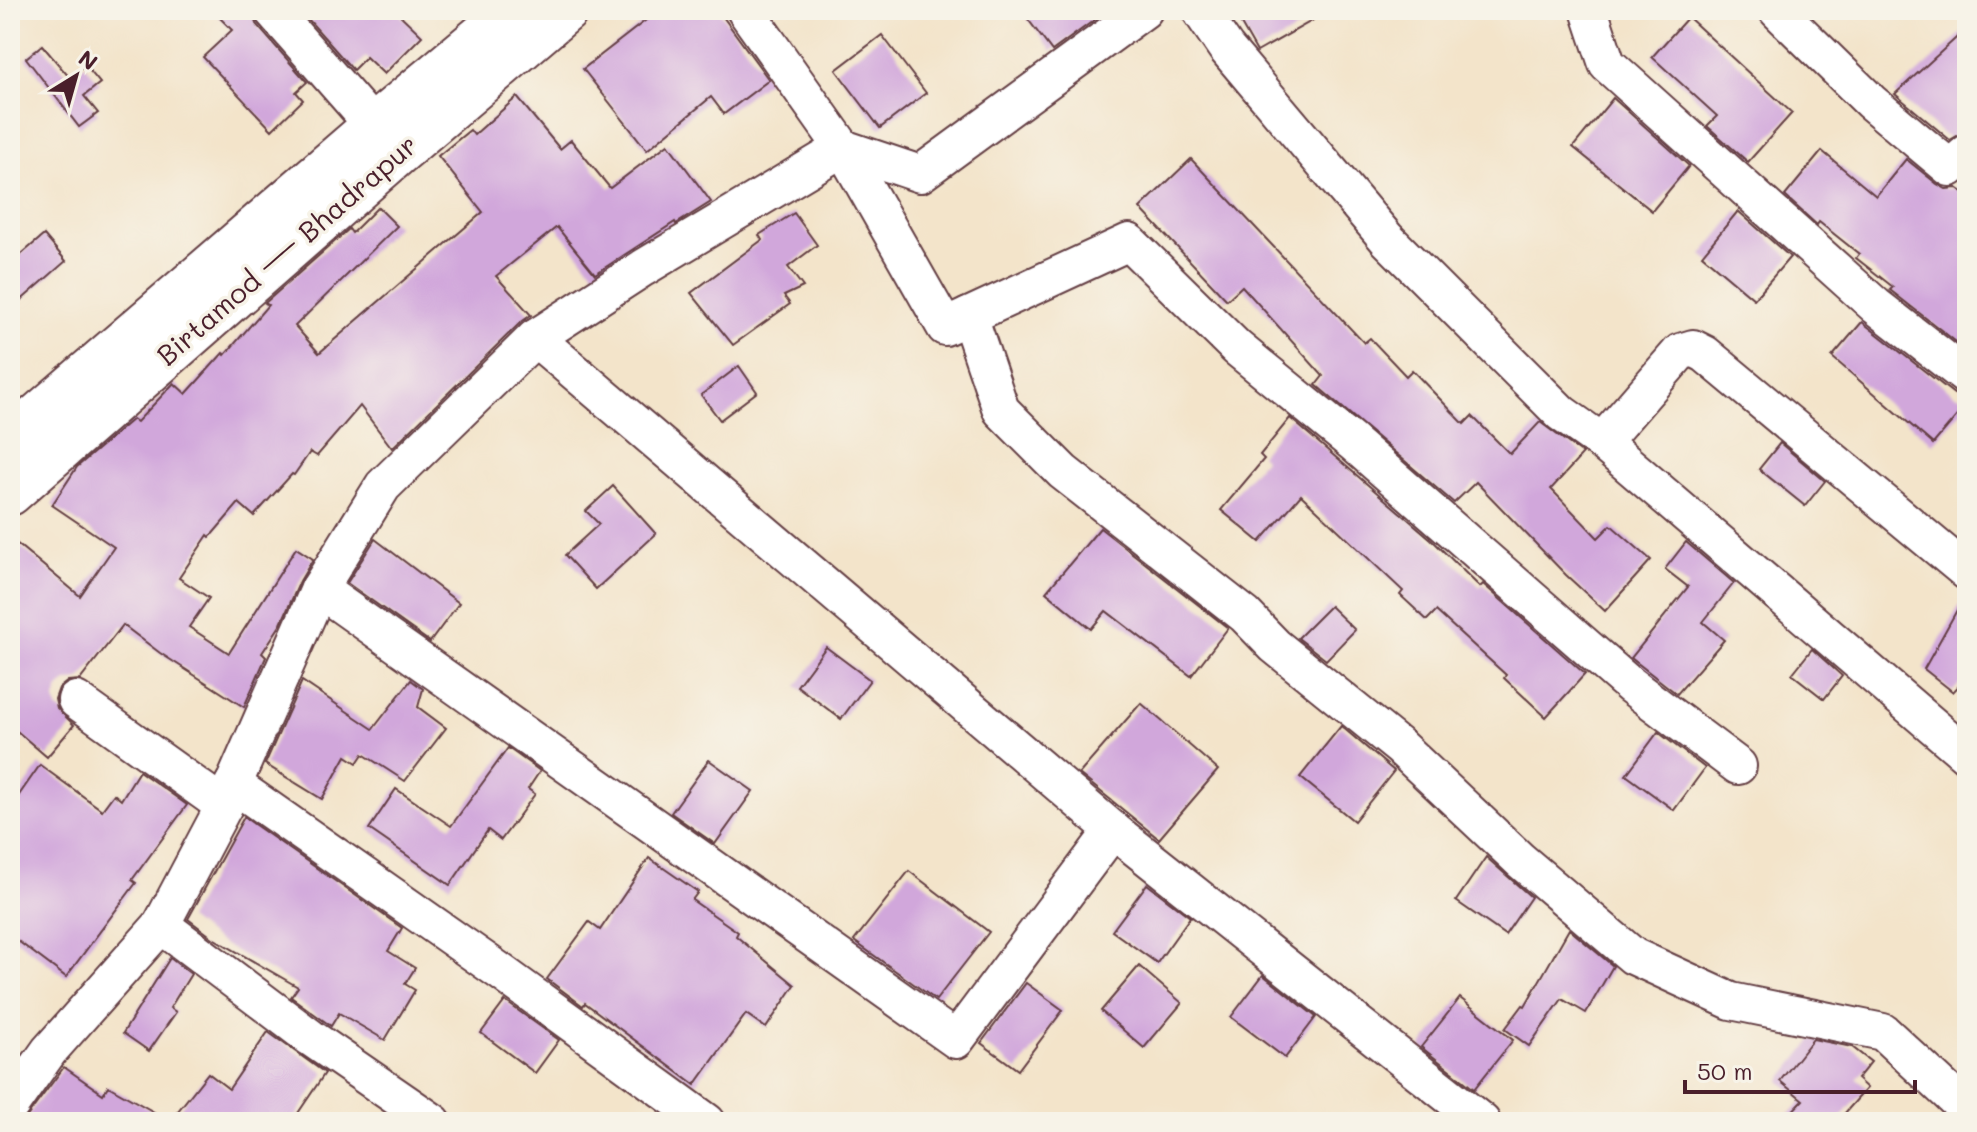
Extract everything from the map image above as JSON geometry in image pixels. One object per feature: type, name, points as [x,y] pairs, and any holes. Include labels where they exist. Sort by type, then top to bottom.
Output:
[{"type":"main road","name":"Birtamod — Bhadrapur","points":[[10,493],[386,140],[513,10]]},
{"type":"main road","name":"Birtamod — Bhadrapur","points":[[10,440],[386,140],[566,10]]},
{"type":"street","points":[[272,10],[386,140]]},
{"type":"street","points":[[745,10],[843,148],[945,327],[1129,242],[1237,348],[1352,442],[1630,685],[1738,766]]},
{"type":"street","points":[[10,1106],[49,1051],[161,925],[229,795],[319,589],[383,486],[535,338],[643,268],[843,148],[920,174],[1144,10]]},
{"type":"street","points":[[1200,10],[1226,48],[1387,239],[1561,413],[1602,442],[1967,755]]},
{"type":"street","points":[[1589,10],[1607,64],[1876,306],[1967,377]]},
{"type":"street","points":[[1777,10],[1871,102],[1961,169]]},
{"type":"street","points":[[969,316],[1001,410],[1063,472],[1245,615],[1275,646],[1400,747],[1520,860],[1633,956],[1731,1001],[1883,1032],[1967,1110]]},
{"type":"street","points":[[535,338],[1113,830],[1482,1122]]},
{"type":"street","points":[[1602,442],[1680,352],[1693,348],[1705,354],[1967,572]]},
{"type":"street","points":[[319,589],[956,1040],[1113,830]]},
{"type":"street","points":[[76,700],[229,795],[501,972],[707,1122]]},
{"type":"street","points":[[161,925],[311,1038],[433,1122]]},
{"type":"building","points":[[212,10],[252,10],[256,24],[307,82],[296,92],[303,100],[272,130],[203,57],[232,30]]},
{"type":"building","points":[[300,10],[395,10],[422,36],[384,74],[366,57],[353,70]]},
{"type":"building","points":[[659,10],[718,10],[769,80],[724,114],[711,97],[647,150],[583,69]]},
{"type":"building","points":[[1021,10],[1108,10],[1052,51]]},
{"type":"building","points":[[1233,10],[1331,10],[1257,52]]},
{"type":"building","points":[[1688,17],[1792,113],[1748,162],[1707,126],[1717,116],[1652,57]]},
{"type":"building","points":[[1967,28],[1967,130],[1950,140],[1895,94]]},
{"type":"building","points":[[882,35],[926,93],[880,128],[836,70]]},
{"type":"building","points":[[42,45],[69,77],[85,65],[100,83],[84,96],[98,113],[79,127],[26,58]]},
{"type":"building","points":[[517,97],[560,149],[571,140],[610,188],[668,144],[711,202],[595,274],[557,227],[496,276],[531,315],[392,448],[360,406],[317,456],[310,452],[294,475],[254,516],[239,503],[210,537],[208,535],[179,578],[209,598],[189,627],[229,653],[296,548],[313,559],[281,624],[262,653],[266,657],[244,707],[160,653],[123,625],[80,680],[68,681],[59,688],[55,699],[57,708],[74,725],[47,757],[10,725],[10,538],[80,596],[114,547],[52,505],[77,467],[133,419],[137,422],[174,383],[186,394],[223,353],[225,355],[268,305],[265,303],[349,229],[352,233],[378,207],[397,226],[295,326],[319,353],[483,212],[438,156],[470,130],[474,135]]},
{"type":"building","points":[[1613,98],[1689,166],[1652,211],[1573,147]]},
{"type":"building","points":[[1822,151],[1876,196],[1906,159],[1937,184],[1946,189],[1957,188],[1967,195],[1967,335],[1960,345],[1890,290],[1893,287],[1856,258],[1859,254],[1819,222],[1817,225],[1785,196]]},
{"type":"building","points":[[1191,159],[1364,343],[1370,338],[1406,376],[1412,370],[1464,424],[1472,416],[1510,454],[1540,422],[1583,454],[1551,489],[1598,538],[1611,525],[1651,560],[1605,611],[1476,482],[1454,503],[1316,385],[1323,376],[1242,286],[1227,300],[1140,208]]},
{"type":"building","points":[[1738,211],[1790,257],[1754,299],[1702,255]]},
{"type":"building","points":[[794,213],[817,245],[788,267],[803,287],[784,296],[790,304],[733,345],[691,293],[762,240],[759,235]]},
{"type":"building","points":[[44,235],[66,261],[10,310],[10,264]]},
{"type":"building","points":[[1862,322],[1954,394],[1967,398],[1967,404],[1933,444],[1832,357]]},
{"type":"building","points":[[739,366],[757,392],[720,420],[701,395]]},
{"type":"building","points":[[1290,418],[1431,539],[1480,587],[1483,584],[1585,674],[1546,717],[1504,678],[1506,675],[1436,611],[1427,620],[1400,595],[1403,591],[1301,495],[1260,542],[1221,510],[1264,459],[1260,455]]},
{"type":"building","points":[[1780,443],[1825,481],[1805,506],[1759,469]]},
{"type":"building","points":[[613,486],[656,534],[596,589],[565,555],[599,524],[586,511]]},
{"type":"building","points":[[1100,528],[1228,628],[1191,676],[1106,611],[1091,629],[1046,592]]},
{"type":"building","points":[[375,539],[459,603],[430,642],[347,583]]},
{"type":"building","points":[[1686,542],[1734,583],[1703,622],[1724,640],[1677,694],[1631,658],[1688,587],[1665,569]]},
{"type":"building","points":[[1967,592],[1967,677],[1953,692],[1924,669]]},
{"type":"building","points":[[1330,606],[1355,630],[1326,660],[1298,638]]},
{"type":"building","points":[[826,647],[870,680],[841,719],[797,686]]},
{"type":"building","points":[[1812,649],[1842,676],[1824,699],[1792,674]]},
{"type":"building","points":[[411,680],[423,689],[418,707],[446,728],[405,781],[363,754],[357,763],[346,756],[322,799],[265,764],[302,681],[373,729]]},
{"type":"building","points":[[1141,703],[1218,770],[1159,839],[1079,774]]},
{"type":"building","points":[[1341,726],[1394,771],[1354,821],[1300,777]]},
{"type":"building","points":[[1658,732],[1705,768],[1674,810],[1626,775]]},
{"type":"building","points":[[508,748],[540,771],[528,789],[535,794],[501,840],[488,830],[450,885],[369,829],[396,789],[451,826]]},
{"type":"building","points":[[709,760],[753,791],[715,844],[671,813]]},
{"type":"building","points":[[40,765],[102,810],[114,794],[121,800],[139,771],[187,805],[132,880],[136,883],[66,977],[10,935],[10,808]]},
{"type":"building","points":[[244,817],[402,928],[388,951],[415,968],[405,984],[415,990],[385,1040],[339,1013],[331,1026],[291,997],[298,987],[213,938],[188,919]]},
{"type":"building","points":[[1486,857],[1531,897],[1505,935],[1456,901]]},
{"type":"building","points":[[649,858],[698,892],[692,900],[738,932],[736,936],[795,985],[766,1028],[746,1014],[695,1085],[585,1003],[583,1006],[547,979],[589,922],[600,930]]},
{"type":"building","points":[[909,871],[989,932],[936,1000],[854,941]]},
{"type":"building","points":[[1147,884],[1190,917],[1157,963],[1112,931]]},
{"type":"building","points":[[1569,929],[1613,966],[1586,1013],[1562,999],[1529,1046],[1505,1029],[1525,1006]]},
{"type":"building","points":[[170,958],[191,974],[170,1008],[176,1012],[149,1051],[123,1033]]},
{"type":"building","points":[[1139,966],[1182,1003],[1144,1048],[1101,1011]]},
{"type":"building","points":[[1263,975],[1316,1017],[1285,1058],[1231,1017]]},
{"type":"building","points":[[1026,983],[1063,1010],[1018,1070],[981,1043]]},
{"type":"building","points":[[1460,998],[1513,1040],[1474,1089],[1421,1047]]},
{"type":"building","points":[[505,1001],[559,1040],[535,1073],[481,1033]]},
{"type":"building","points":[[268,1032],[325,1073],[292,1122],[23,1122],[64,1067],[103,1094],[108,1086],[170,1121],[208,1073],[229,1089]]},
{"type":"building","points":[[1813,1039],[1852,1047],[1871,1062],[1857,1079],[1867,1088],[1837,1122],[1782,1122],[1803,1100],[1780,1081]]}]
